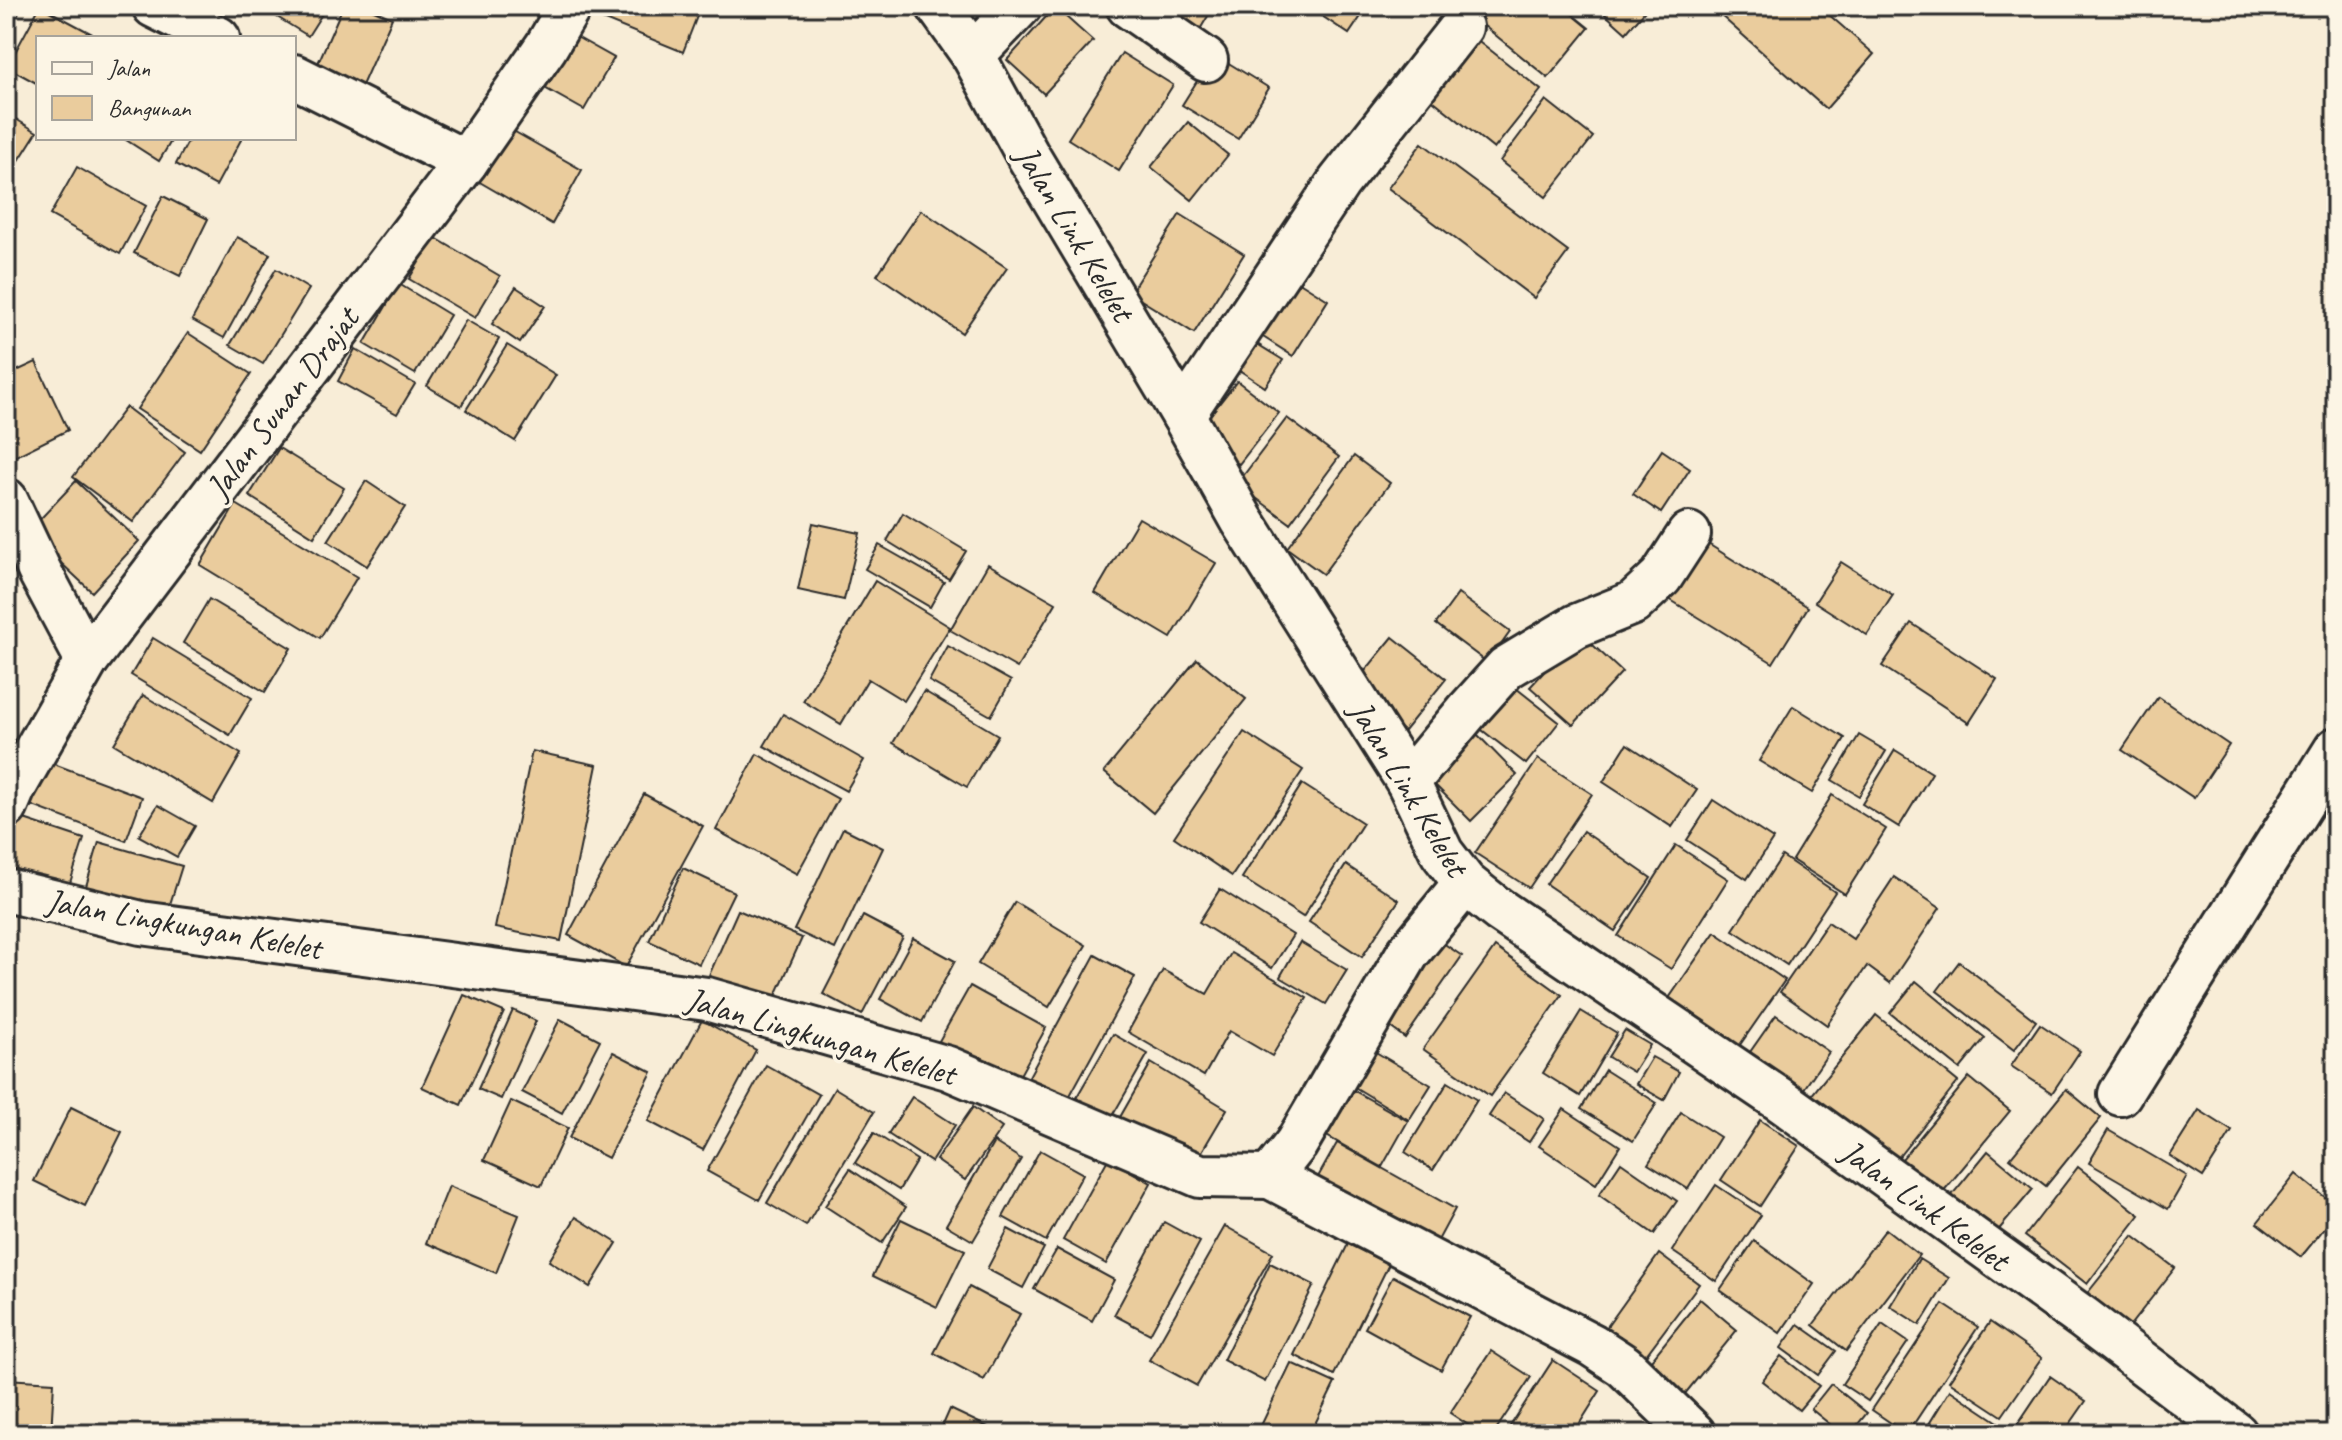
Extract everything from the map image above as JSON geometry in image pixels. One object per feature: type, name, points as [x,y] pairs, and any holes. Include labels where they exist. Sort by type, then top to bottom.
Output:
[{"type":"street","points":[[154,6],[214,36]]},
{"type":"street","name":"Jalan Sunan Drajat","points":[[6,807],[87,660],[466,162],[546,47],[570,6]]},
{"type":"street","name":"Jalan Link Kelelet","points":[[938,6],[973,55],[1027,154],[1242,520],[1408,782],[1442,853],[1465,883],[1499,910],[1779,1099],[2082,1317],[2236,1434]]},
{"type":"street","points":[[973,55],[1020,6]]},
{"type":"street","points":[[1128,6],[1206,60]]},
{"type":"street","points":[[1183,415],[1339,182],[1461,27]]},
{"type":"street","points":[[296,77],[466,162]]},
{"type":"street","points":[[6,500],[87,660]]},
{"type":"street","points":[[1408,782],[1506,668],[1576,626],[1633,603],[1661,577],[1689,534]]},
{"type":"street","points":[[2120,1094],[2336,749]]},
{"type":"street","points":[[1465,883],[1408,953],[1296,1144],[1270,1177],[1592,1345],[1624,1366],[1694,1434]]},
{"type":"street","name":"Jalan Lingkungan Kelelet","points":[[6,890],[141,923],[707,999],[948,1068],[1200,1176],[1270,1177]]},
{"type":"building","points":[[6,6],[21,6],[6,41]]},
{"type":"building","points":[[40,6],[96,36],[36,36],[36,83],[7,67]]},
{"type":"building","points":[[266,6],[327,6],[308,36],[264,9]]},
{"type":"building","points":[[343,6],[365,6],[392,18],[360,90],[315,70]]},
{"type":"building","points":[[582,6],[701,6],[683,52],[580,10]]},
{"type":"building","points":[[1168,6],[1214,6],[1193,41],[1160,20]]},
{"type":"building","points":[[1307,6],[1368,6],[1349,34]]},
{"type":"building","points":[[1491,6],[1562,6],[1589,28],[1548,78],[1478,21]]},
{"type":"building","points":[[1596,6],[1649,6],[1626,33]]},
{"type":"building","points":[[1710,6],[1819,6],[1874,54],[1826,109]]},
{"type":"building","points":[[1055,7],[1093,41],[1044,94],[1007,60]]},
{"type":"building","points":[[573,35],[614,58],[584,110],[543,87]]},
{"type":"building","points":[[1475,38],[1541,90],[1494,149],[1429,97]]},
{"type":"building","points":[[1122,53],[1173,85],[1119,171],[1068,139]]},
{"type":"building","points":[[1214,54],[1269,88],[1238,139],[1182,105]]},
{"type":"building","points":[[1546,100],[1593,137],[1546,197],[1500,161]]},
{"type":"building","points":[[6,113],[36,134],[6,181]]},
{"type":"building","points":[[1188,122],[1228,155],[1192,200],[1151,167]]},
{"type":"building","points":[[501,124],[582,170],[552,224],[471,177]]},
{"type":"building","points":[[126,140],[172,140],[159,161]]},
{"type":"building","points":[[189,140],[241,140],[216,186],[176,164]]},
{"type":"building","points":[[1422,143],[1568,252],[1534,298],[1388,188]]},
{"type":"building","points":[[77,167],[146,206],[120,254],[50,215]]},
{"type":"building","points":[[163,196],[208,219],[180,276],[134,253]]},
{"type":"building","points":[[921,210],[1007,268],[962,333],[877,275]]},
{"type":"building","points":[[1180,214],[1244,254],[1194,333],[1130,293]]},
{"type":"building","points":[[237,237],[270,254],[224,338],[192,320]]},
{"type":"building","points":[[434,237],[500,276],[475,318],[409,279]]},
{"type":"building","points":[[276,269],[309,289],[263,364],[230,345]]},
{"type":"building","points":[[1282,271],[1328,300],[1293,356],[1247,327]]},
{"type":"building","points":[[399,284],[450,315],[415,374],[364,344]]},
{"type":"building","points":[[516,287],[545,306],[520,343],[492,324]]},
{"type":"building","points":[[466,320],[499,339],[461,406],[427,386]]},
{"type":"building","points":[[188,333],[251,374],[200,450],[137,409]]},
{"type":"building","points":[[1241,334],[1283,360],[1265,387],[1224,360]]},
{"type":"building","points":[[507,345],[556,375],[515,441],[466,410]]},
{"type":"building","points":[[355,349],[415,384],[397,414],[338,381]]},
{"type":"building","points":[[36,362],[68,430],[6,461],[6,376]]},
{"type":"building","points":[[1237,381],[1279,413],[1239,464],[1197,432]]},
{"type":"building","points":[[126,407],[185,452],[133,522],[73,477]]},
{"type":"building","points":[[1287,418],[1339,457],[1290,523],[1237,484]]},
{"type":"building","points":[[279,448],[344,488],[314,537],[249,496]]},
{"type":"building","points":[[1662,450],[1690,469],[1661,513],[1633,494]]},
{"type":"building","points":[[1354,456],[1390,483],[1323,574],[1287,548]]},
{"type":"building","points":[[76,481],[139,541],[92,592],[28,532]]},
{"type":"building","points":[[366,481],[405,507],[367,566],[328,541]]},
{"type":"building","points":[[236,504],[357,577],[320,638],[200,565]]},
{"type":"building","points":[[903,513],[966,551],[949,579],[887,541]]},
{"type":"building","points":[[1139,518],[1216,563],[1171,638],[1095,593]]},
{"type":"building","points":[[813,523],[860,533],[844,600],[798,590]]},
{"type":"building","points":[[1705,542],[1808,607],[1773,663],[1669,599]]},
{"type":"building","points":[[879,545],[944,582],[930,607],[865,569]]},
{"type":"building","points":[[1841,562],[1893,595],[1867,635],[1815,602]]},
{"type":"building","points":[[988,564],[1056,603],[1017,668],[950,630]]},
{"type":"building","points":[[875,581],[950,627],[904,701],[868,679],[841,724],[803,701]]},
{"type":"building","points":[[1458,594],[1510,632],[1488,663],[1436,624]]},
{"type":"building","points":[[209,599],[291,648],[265,692],[183,643]]},
{"type":"building","points":[[1911,623],[1997,679],[1969,723],[1882,666]]},
{"type":"building","points":[[1580,633],[1622,672],[1573,725],[1530,687]]},
{"type":"building","points":[[1393,637],[1446,679],[1404,731],[1351,688]]},
{"type":"building","points":[[153,638],[252,698],[230,735],[131,675]]},
{"type":"building","points":[[948,646],[1011,681],[991,716],[929,681]]},
{"type":"building","points":[[1197,659],[1246,699],[1153,813],[1104,772]]},
{"type":"building","points":[[1502,677],[1559,722],[1526,764],[1469,720]]},
{"type":"building","points":[[924,691],[998,735],[967,787],[893,743]]},
{"type":"building","points":[[143,695],[241,754],[213,803],[114,744]]},
{"type":"building","points":[[2158,697],[2229,745],[2194,798],[2122,750]]},
{"type":"building","points":[[1793,706],[1845,738],[1812,793],[1759,761]]},
{"type":"building","points":[[783,714],[864,760],[846,791],[764,746]]},
{"type":"building","points":[[1474,731],[1517,775],[1471,821],[1428,778]]},
{"type":"building","points":[[1244,732],[1303,770],[1232,876],[1174,837]]},
{"type":"building","points":[[1859,735],[1886,751],[1859,796],[1832,780]]},
{"type":"building","points":[[1627,744],[1697,790],[1672,827],[1603,782]]},
{"type":"building","points":[[1895,750],[1932,773],[1899,827],[1862,804]]},
{"type":"building","points":[[532,751],[597,765],[561,941],[495,928]]},
{"type":"building","points":[[757,754],[838,799],[797,874],[716,830]]},
{"type":"building","points":[[1538,759],[1592,794],[1529,888],[1475,853]]},
{"type":"building","points":[[46,761],[142,797],[126,841],[30,805]]},
{"type":"building","points":[[1302,784],[1363,823],[1303,917],[1242,878]]},
{"type":"building","points":[[644,794],[703,826],[626,967],[568,935]]},
{"type":"building","points":[[1832,795],[1886,829],[1845,894],[1792,860]]},
{"type":"building","points":[[1713,800],[1773,839],[1747,879],[1687,840]]},
{"type":"building","points":[[158,805],[195,826],[177,857],[139,836]]},
{"type":"building","points":[[18,817],[84,839],[67,892],[6,871],[6,855]]},
{"type":"building","points":[[843,828],[883,848],[835,949],[794,930]]},
{"type":"building","points":[[1583,831],[1651,878],[1615,931],[1546,884]]},
{"type":"building","points":[[99,842],[182,866],[166,917],[84,893]]},
{"type":"building","points":[[1676,845],[1728,879],[1671,969],[1618,936]]},
{"type":"building","points":[[1782,856],[1835,892],[1787,965],[1733,930]]},
{"type":"building","points":[[1346,865],[1399,900],[1362,957],[1309,922]]},
{"type":"building","points":[[683,868],[734,892],[699,964],[649,941]]},
{"type":"building","points":[[1894,877],[1940,908],[1890,983],[1867,966],[1827,1025],[1780,992],[1828,922],[1853,939]]},
{"type":"building","points":[[1220,889],[1293,935],[1272,968],[1199,922]]},
{"type":"building","points":[[1015,902],[1086,945],[1049,1007],[978,964]]},
{"type":"building","points":[[738,910],[802,938],[769,1011],[706,982]]},
{"type":"building","points":[[863,916],[903,937],[862,1015],[823,994]]},
{"type":"building","points":[[1715,932],[1785,980],[1737,1049],[1667,1001]]},
{"type":"building","points":[[1430,934],[1462,956],[1405,1038],[1374,1015]]},
{"type":"building","points":[[913,938],[955,961],[922,1022],[880,999]]},
{"type":"building","points":[[1300,942],[1347,970],[1326,1004],[1280,977]]},
{"type":"building","points":[[1495,947],[1562,995],[1490,1096],[1423,1049]]},
{"type":"building","points":[[1231,953],[1307,998],[1272,1056],[1229,1031],[1204,1076],[1128,1032],[1163,970],[1207,994]]},
{"type":"building","points":[[1095,955],[1135,977],[1067,1101],[1027,1080]]},
{"type":"building","points":[[1959,962],[2036,1021],[2014,1050],[1937,991]]},
{"type":"building","points":[[1916,981],[1985,1038],[1960,1069],[1890,1013]]},
{"type":"building","points":[[970,986],[1046,1028],[1015,1084],[939,1041]]},
{"type":"building","points":[[464,995],[504,1012],[461,1105],[422,1087]]},
{"type":"building","points":[[513,1010],[536,1021],[501,1099],[478,1089]]},
{"type":"building","points":[[1581,1011],[1617,1033],[1580,1096],[1543,1073]]},
{"type":"building","points":[[1776,1015],[1829,1052],[1797,1099],[1743,1062]]},
{"type":"building","points":[[1876,1015],[1958,1082],[1889,1169],[1806,1102]]},
{"type":"building","points":[[560,1019],[600,1040],[562,1113],[522,1092]]},
{"type":"building","points":[[702,1020],[756,1050],[703,1150],[648,1121]]},
{"type":"building","points":[[2040,1024],[2080,1051],[2052,1093],[2011,1066]]},
{"type":"building","points":[[1625,1030],[1650,1045],[1633,1072],[1608,1057]]},
{"type":"building","points":[[1113,1034],[1148,1054],[1102,1134],[1067,1114]]},
{"type":"building","points":[[1364,1045],[1431,1085],[1409,1120],[1343,1080]]},
{"type":"building","points":[[613,1052],[652,1072],[608,1158],[569,1138]]},
{"type":"building","points":[[1652,1057],[1679,1072],[1664,1100],[1636,1084]]},
{"type":"building","points":[[1151,1063],[1227,1109],[1191,1170],[1115,1126]]},
{"type":"building","points":[[766,1065],[819,1095],[759,1200],[707,1171]]},
{"type":"building","points":[[1605,1070],[1657,1103],[1633,1141],[1581,1109]]},
{"type":"building","points":[[1969,1077],[2010,1111],[1937,1199],[1897,1165]]},
{"type":"building","points":[[1448,1082],[1477,1100],[1433,1170],[1405,1152]]},
{"type":"building","points":[[1342,1084],[1408,1121],[1382,1167],[1316,1130]]},
{"type":"building","points":[[835,1088],[874,1112],[806,1226],[767,1203]]},
{"type":"building","points":[[2066,1089],[2101,1118],[2046,1186],[2010,1158]]},
{"type":"building","points":[[1504,1093],[1544,1119],[1529,1142],[1489,1116]]},
{"type":"building","points":[[912,1097],[955,1125],[931,1162],[888,1134]]},
{"type":"building","points":[[511,1101],[568,1128],[541,1186],[484,1160]]},
{"type":"building","points":[[71,1107],[122,1132],[85,1206],[34,1181]]},
{"type":"building","points":[[973,1107],[1002,1128],[965,1180],[936,1160]]},
{"type":"building","points":[[1564,1109],[1620,1146],[1596,1184],[1539,1146]]},
{"type":"building","points":[[2199,1110],[2232,1131],[2203,1177],[2170,1156]]},
{"type":"building","points":[[1681,1112],[1720,1137],[1688,1189],[1648,1164]]},
{"type":"building","points":[[1760,1120],[1799,1146],[1760,1206],[1721,1180]]},
{"type":"building","points":[[2108,1130],[2187,1176],[2168,1209],[2089,1163]]},
{"type":"building","points":[[874,1133],[917,1160],[899,1190],[855,1163]]},
{"type":"building","points":[[994,1142],[1021,1159],[973,1241],[946,1225]]},
{"type":"building","points":[[1337,1143],[1455,1209],[1428,1259],[1309,1193]]},
{"type":"building","points":[[1040,1150],[1083,1174],[1046,1241],[1003,1217]]},
{"type":"building","points":[[1988,1151],[2033,1189],[1996,1233],[1951,1196]]},
{"type":"building","points":[[1108,1159],[1151,1183],[1106,1264],[1063,1240]]},
{"type":"building","points":[[1621,1162],[1677,1201],[1654,1234],[1599,1195]]},
{"type":"building","points":[[2078,1167],[2140,1215],[2087,1284],[2025,1236]]},
{"type":"building","points":[[850,1169],[906,1207],[882,1243],[825,1206]]},
{"type":"building","points":[[2296,1174],[2336,1206],[2336,1214],[2301,1257],[2257,1223]]},
{"type":"building","points":[[1716,1185],[1761,1215],[1716,1281],[1672,1251]]},
{"type":"building","points":[[449,1186],[519,1215],[496,1273],[426,1243]]},
{"type":"building","points":[[576,1217],[617,1243],[590,1287],[549,1261]]},
{"type":"building","points":[[901,1219],[965,1250],[937,1307],[873,1276]]},
{"type":"building","points":[[1164,1222],[1200,1242],[1150,1334],[1114,1315]]},
{"type":"building","points":[[1225,1226],[1273,1253],[1197,1386],[1149,1360]]},
{"type":"building","points":[[1008,1229],[1044,1248],[1023,1288],[987,1269]]},
{"type":"building","points":[[1886,1229],[1919,1255],[1846,1351],[1813,1325]]},
{"type":"building","points":[[2133,1236],[2175,1268],[2128,1328],[2086,1295]]},
{"type":"building","points":[[1754,1241],[1814,1284],[1780,1333],[1720,1290]]},
{"type":"building","points":[[1348,1244],[1389,1264],[1334,1375],[1294,1355]]},
{"type":"building","points":[[1057,1249],[1114,1280],[1092,1321],[1034,1289]]},
{"type":"building","points":[[1659,1254],[1699,1284],[1643,1359],[1604,1331]]},
{"type":"building","points":[[1919,1259],[1949,1278],[1920,1325],[1890,1306]]},
{"type":"building","points":[[1270,1263],[1314,1285],[1265,1382],[1223,1360]]},
{"type":"building","points":[[1393,1276],[1470,1317],[1441,1370],[1365,1328]]},
{"type":"building","points":[[969,1287],[1020,1314],[984,1380],[934,1353]]},
{"type":"building","points":[[1700,1299],[1737,1330],[1684,1395],[1647,1365]]},
{"type":"building","points":[[1943,1304],[1978,1327],[1907,1434],[1872,1410]]},
{"type":"building","points":[[1990,1322],[2042,1358],[2002,1416],[1949,1381]]},
{"type":"building","points":[[1798,1324],[1836,1351],[1818,1375],[1781,1348]]},
{"type":"building","points":[[1882,1324],[1908,1342],[1868,1401],[1842,1384]]},
{"type":"building","points":[[1491,1351],[1531,1377],[1493,1434],[1482,1434],[1450,1413]]},
{"type":"building","points":[[1781,1356],[1819,1386],[1799,1410],[1762,1381]]},
{"type":"building","points":[[1553,1360],[1600,1391],[1573,1434],[1505,1434]]},
{"type":"building","points":[[1291,1363],[1335,1383],[1310,1434],[1257,1434]]},
{"type":"building","points":[[2050,1376],[2086,1401],[2063,1434],[2011,1434]]},
{"type":"building","points":[[6,1379],[54,1382],[51,1434],[6,1434]]},
{"type":"building","points":[[1831,1384],[1867,1413],[1850,1434],[1842,1434],[1811,1409]]},
{"type":"building","points":[[1950,1390],[2007,1428],[2003,1434],[1945,1434],[1929,1424]]},
{"type":"building","points":[[950,1409],[990,1428],[987,1434],[939,1434]]}]
